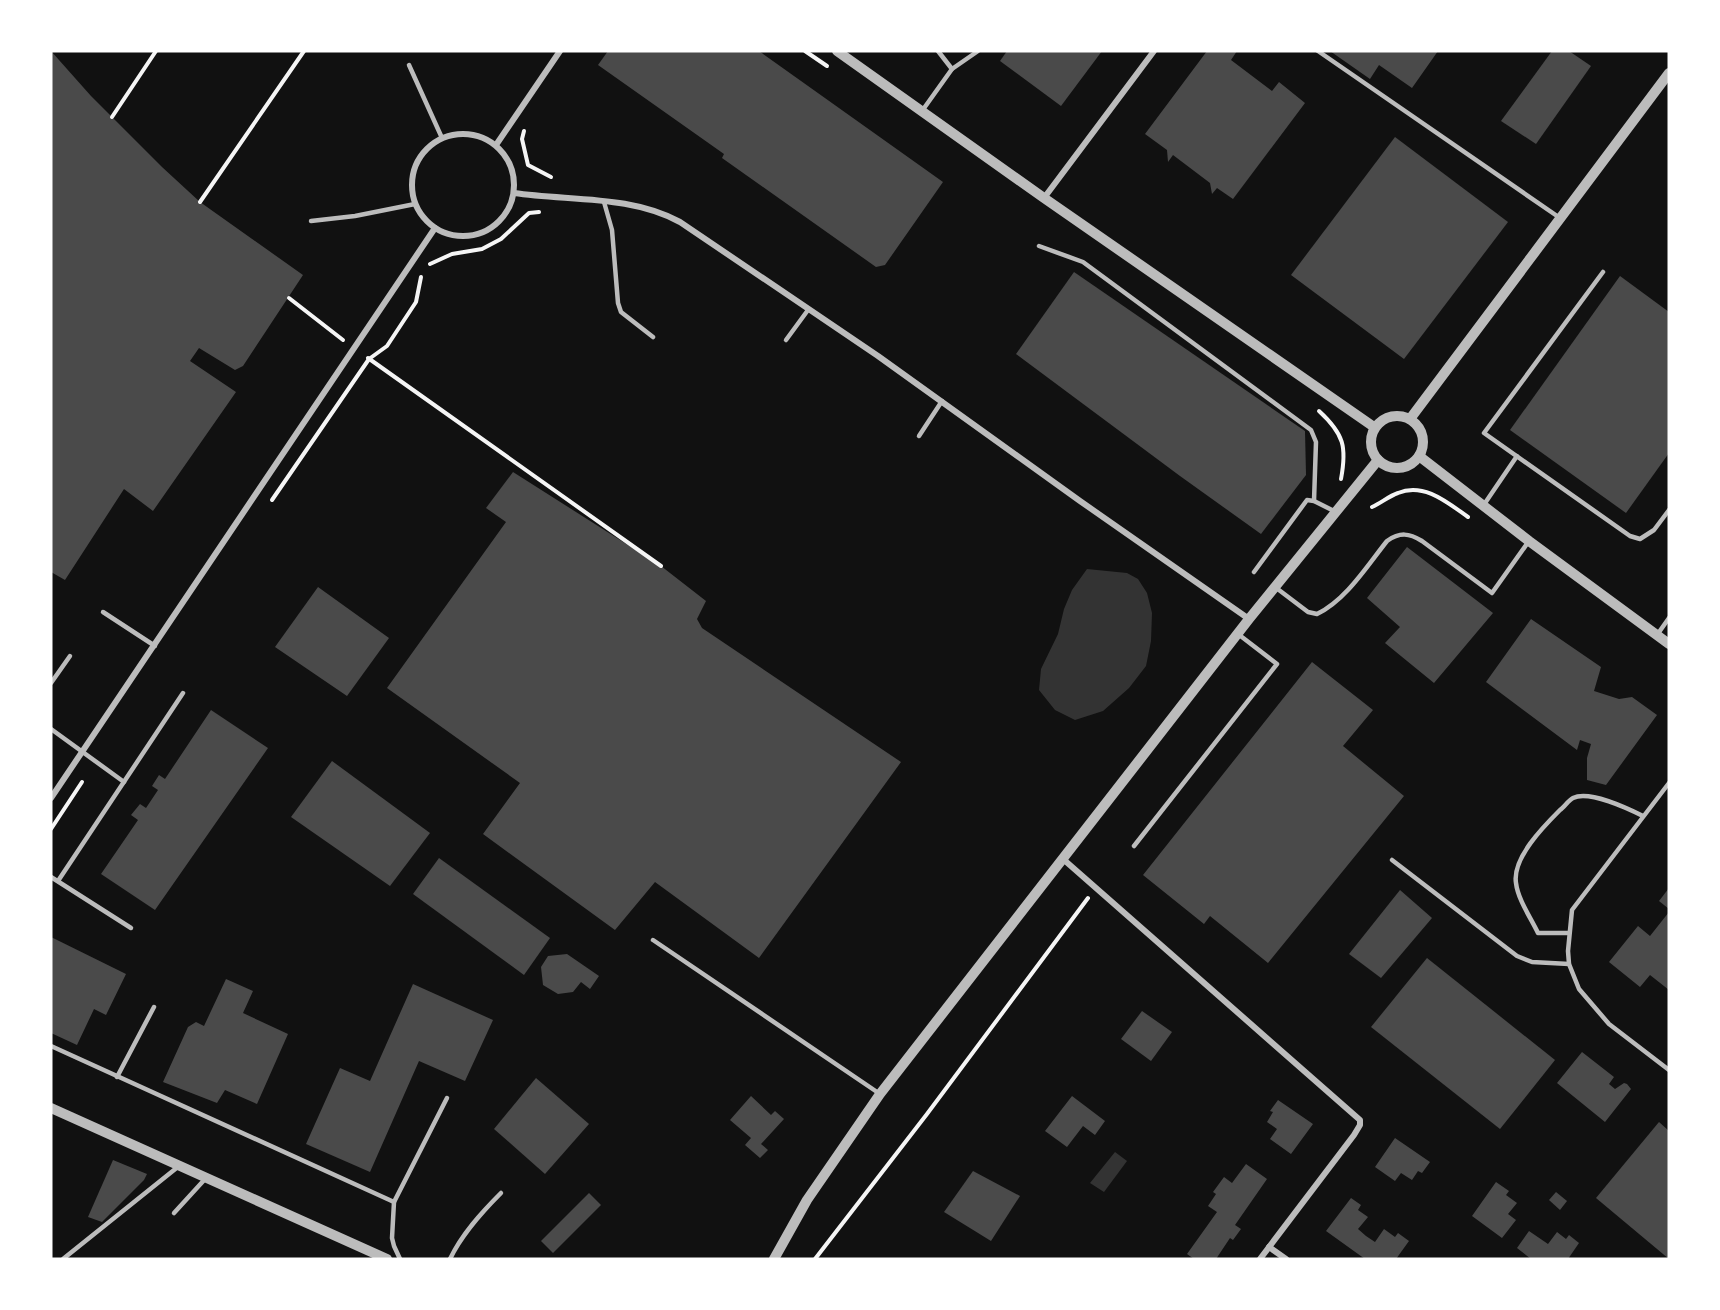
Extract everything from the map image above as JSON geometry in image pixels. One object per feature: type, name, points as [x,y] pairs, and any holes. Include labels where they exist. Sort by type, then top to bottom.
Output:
[{"type":"street","points":[[496,145],[560,51]]},
{"type":"street","points":[[837,51],[1374,428]]},
{"type":"street","points":[[1044,198],[1154,51]]},
{"type":"street","points":[[1410,419],[1669,73]]},
{"type":"street","points":[[456,134],[484,137],[496,145],[505,154],[514,179],[514,193],[509,209],[498,222],[484,232],[468,236],[451,235],[435,228],[423,217],[415,204],[412,189],[419,158],[442,138],[456,134]]},
{"type":"street","points":[[514,193],[634,204],[661,212],[680,222],[942,401],[1249,619]]},
{"type":"street","points":[[51,798],[435,228]]},
{"type":"street","points":[[1395,415],[1410,419],[1421,432],[1422,448],[1419,456],[1407,466],[1391,468],[1378,460],[1370,444],[1374,428],[1387,417],[1395,415]]},
{"type":"street","points":[[1419,456],[1529,541],[1669,644]]},
{"type":"street","points":[[774,1259],[807,1200],[880,1094],[1249,619],[1378,460]]},
{"type":"street","points":[[1063,859],[1360,1120],[1360,1125],[1354,1135],[1260,1259]]},
{"type":"street","points":[[51,1108],[387,1259]]},
{"type":"street","points":[[1269,1247],[1287,1259]]},
{"type":"lane","points":[[939,51],[952,69]]},
{"type":"lane","points":[[922,111],[952,69],[978,51]]},
{"type":"lane","points":[[1318,51],[1562,218]]},
{"type":"lane","points":[[409,65],[442,138]]},
{"type":"lane","points":[[604,202],[612,230],[618,303],[621,312],[653,337]]},
{"type":"lane","points":[[311,221],[356,216],[415,204]]},
{"type":"lane","points":[[1039,246],[1083,262],[1311,430],[1316,442],[1314,501]]},
{"type":"lane","points":[[1603,272],[1484,433],[1630,536],[1640,539],[1654,530],[1669,510]]},
{"type":"lane","points":[[786,340],[808,310]]},
{"type":"lane","points":[[919,436],[942,401]]},
{"type":"lane","points":[[1483,506],[1517,456]]},
{"type":"lane","points":[[1254,572],[1308,500],[1336,512]]},
{"type":"lane","points":[[1275,587],[1308,612],[1317,614],[1329,609],[1339,599],[1387,542],[1395,536],[1404,534],[1422,541],[1492,593],[1529,541]]},
{"type":"lane","points":[[103,612],[155,646]]},
{"type":"lane","points":[[1657,635],[1669,618]]},
{"type":"lane","points":[[1134,846],[1277,664],[1238,634]]},
{"type":"lane","points":[[51,683],[70,656]]},
{"type":"lane","points":[[58,881],[183,693]]},
{"type":"lane","points":[[51,729],[124,782]]},
{"type":"lane","points":[[1669,783],[1572,910],[1569,933],[1569,964],[1579,989],[1609,1024],[1669,1070]]},
{"type":"lane","points":[[1569,933],[1538,933],[1515,882],[1519,863],[1539,830],[1574,797],[1584,796],[1618,803],[1643,816]]},
{"type":"lane","points":[[1392,860],[1517,956],[1532,962],[1569,964]]},
{"type":"lane","points":[[51,876],[131,928]]},
{"type":"lane","points":[[653,940],[880,1094]]},
{"type":"lane","points":[[117,1077],[154,1007]]},
{"type":"lane","points":[[51,1046],[394,1202]]},
{"type":"lane","points":[[400,1259],[392,1238],[394,1202],[447,1098]]},
{"type":"lane","points":[[63,1259],[178,1166]]},
{"type":"lane","points":[[174,1213],[206,1178]]},
{"type":"lane","points":[[450,1259],[474,1222],[501,1193]]},
{"type":"path","points":[[112,117],[156,51]]},
{"type":"path","points":[[200,202],[304,51]]},
{"type":"path","points":[[524,129],[522,139],[528,165],[551,177]]},
{"type":"path","points":[[427,267],[432,262],[452,254],[482,249],[501,239],[529,213],[549,210]]},
{"type":"path","points":[[269,504],[369,358],[387,346],[416,302],[422,272]]},
{"type":"path","points":[[289,298],[355,348],[661,566]]},
{"type":"path","points":[[51,829],[95,762]]},
{"type":"path","points":[[815,1259],[1096,888]]},
{"type":"shaded area","points":[[1087,569],[1127,573],[1138,579],[1147,593],[1152,613],[1151,641],[1146,666],[1129,688],[1103,711],[1075,720],[1055,710],[1039,690],[1041,669],[1058,634],[1064,609],[1072,590]]},
{"type":"shaded area","points":[[1115,1152],[1127,1161],[1104,1192],[1090,1183]]},
{"type":"building","points":[[51,51],[91,96],[200,202],[303,275],[243,366],[235,370],[199,348],[190,361],[236,392],[153,511],[124,489],[65,580],[51,572]]},
{"type":"building","points":[[608,51],[759,51],[943,182],[885,265],[876,267],[722,158],[724,154],[598,65]]},
{"type":"building","points":[[1007,51],[1102,51],[1061,106],[1000,61]]},
{"type":"building","points":[[1207,51],[1237,51],[1231,60],[1272,91],[1279,82],[1305,103],[1233,199],[1217,188],[1212,194],[1210,183],[1173,155],[1168,162],[1167,150],[1145,134]]},
{"type":"building","points":[[1330,51],[1438,51],[1412,88],[1379,65],[1370,79]]},
{"type":"building","points":[[1552,51],[1569,51],[1591,66],[1536,144],[1501,121]]},
{"type":"building","points":[[1395,137],[1508,222],[1404,359],[1291,275]]},
{"type":"building","points":[[1074,272],[1305,431],[1306,475],[1261,534],[1016,354]]},
{"type":"building","points":[[1620,276],[1669,312],[1669,453],[1626,513],[1510,430]]},
{"type":"building","points":[[513,472],[661,566],[706,601],[697,619],[702,628],[901,762],[759,958],[655,882],[615,930],[483,834],[520,783],[387,688],[506,522],[486,508]]},
{"type":"building","points":[[1407,547],[1493,613],[1434,683],[1385,643],[1400,627],[1367,598]]},
{"type":"building","points":[[318,587],[389,638],[347,696],[275,647]]},
{"type":"building","points":[[1531,619],[1601,667],[1594,691],[1619,699],[1632,697],[1657,715],[1606,785],[1587,780],[1587,758],[1591,744],[1580,740],[1577,750],[1486,682]]},
{"type":"building","points":[[1312,662],[1373,710],[1343,746],[1404,796],[1268,963],[1210,916],[1204,924],[1143,875]]},
{"type":"building","points":[[211,710],[268,748],[155,910],[101,874],[138,820],[131,815],[140,804],[146,808],[158,790],[152,786],[159,775],[165,779]]},
{"type":"building","points":[[332,761],[430,833],[390,886],[291,817]]},
{"type":"building","points":[[439,858],[550,938],[524,975],[413,894]]},
{"type":"building","points":[[1669,888],[1669,909],[1659,901]]},
{"type":"building","points":[[1400,890],[1432,918],[1381,978],[1349,954]]},
{"type":"building","points":[[1669,912],[1669,990],[1650,975],[1640,987],[1609,962],[1638,926],[1650,936]]},
{"type":"building","points":[[51,937],[126,974],[106,1015],[94,1009],[77,1045],[51,1033]]},
{"type":"building","points":[[567,954],[599,976],[590,989],[581,982],[573,992],[558,994],[543,985],[541,967],[548,956]]},
{"type":"building","points":[[1427,958],[1555,1060],[1500,1129],[1371,1027]]},
{"type":"building","points":[[226,979],[253,991],[243,1013],[288,1034],[257,1104],[225,1090],[217,1103],[163,1082],[188,1027],[196,1022],[204,1026]]},
{"type":"building","points":[[413,984],[493,1020],[465,1081],[419,1061],[370,1172],[306,1144],[340,1068],[370,1081]]},
{"type":"building","points":[[1142,1011],[1172,1032],[1151,1061],[1121,1039]]},
{"type":"building","points":[[1582,1052],[1614,1077],[1609,1084],[1615,1089],[1624,1083],[1631,1089],[1605,1122],[1557,1083]]},
{"type":"building","points":[[536,1078],[589,1124],[545,1174],[494,1129]]},
{"type":"building","points":[[751,1096],[771,1115],[775,1111],[784,1119],[761,1144],[768,1150],[760,1158],[745,1145],[751,1138],[730,1120]]},
{"type":"building","points":[[1072,1096],[1105,1121],[1095,1135],[1083,1126],[1067,1147],[1045,1131]]},
{"type":"building","points":[[1278,1100],[1313,1124],[1291,1154],[1270,1139],[1277,1129],[1267,1122],[1273,1112],[1270,1111]]},
{"type":"building","points":[[1659,1122],[1669,1131],[1669,1259],[1596,1198]]},
{"type":"building","points":[[1395,1138],[1430,1162],[1422,1173],[1418,1171],[1412,1180],[1401,1173],[1395,1181],[1375,1167]]},
{"type":"building","points":[[113,1160],[147,1174],[144,1180],[102,1222],[88,1217]]},
{"type":"building","points":[[1246,1164],[1267,1179],[1235,1225],[1241,1229],[1233,1240],[1230,1238],[1216,1259],[1194,1259],[1187,1254],[1217,1212],[1208,1206],[1216,1194],[1213,1192],[1224,1177],[1232,1183]]},
{"type":"building","points":[[973,1171],[1020,1196],[991,1241],[944,1212]]},
{"type":"building","points":[[1496,1182],[1509,1191],[1506,1195],[1517,1203],[1508,1214],[1516,1220],[1502,1238],[1472,1216]]},
{"type":"building","points":[[1556,1192],[1567,1201],[1560,1210],[1549,1200]]},
{"type":"building","points":[[589,1193],[601,1205],[553,1253],[541,1241]]},
{"type":"building","points":[[1351,1198],[1361,1205],[1358,1210],[1368,1217],[1358,1229],[1366,1236],[1375,1242],[1384,1229],[1395,1237],[1398,1233],[1409,1241],[1396,1259],[1365,1259],[1326,1231]]},
{"type":"building","points":[[1529,1231],[1548,1244],[1557,1232],[1566,1239],[1569,1235],[1579,1243],[1568,1259],[1531,1259],[1517,1248]]}]
